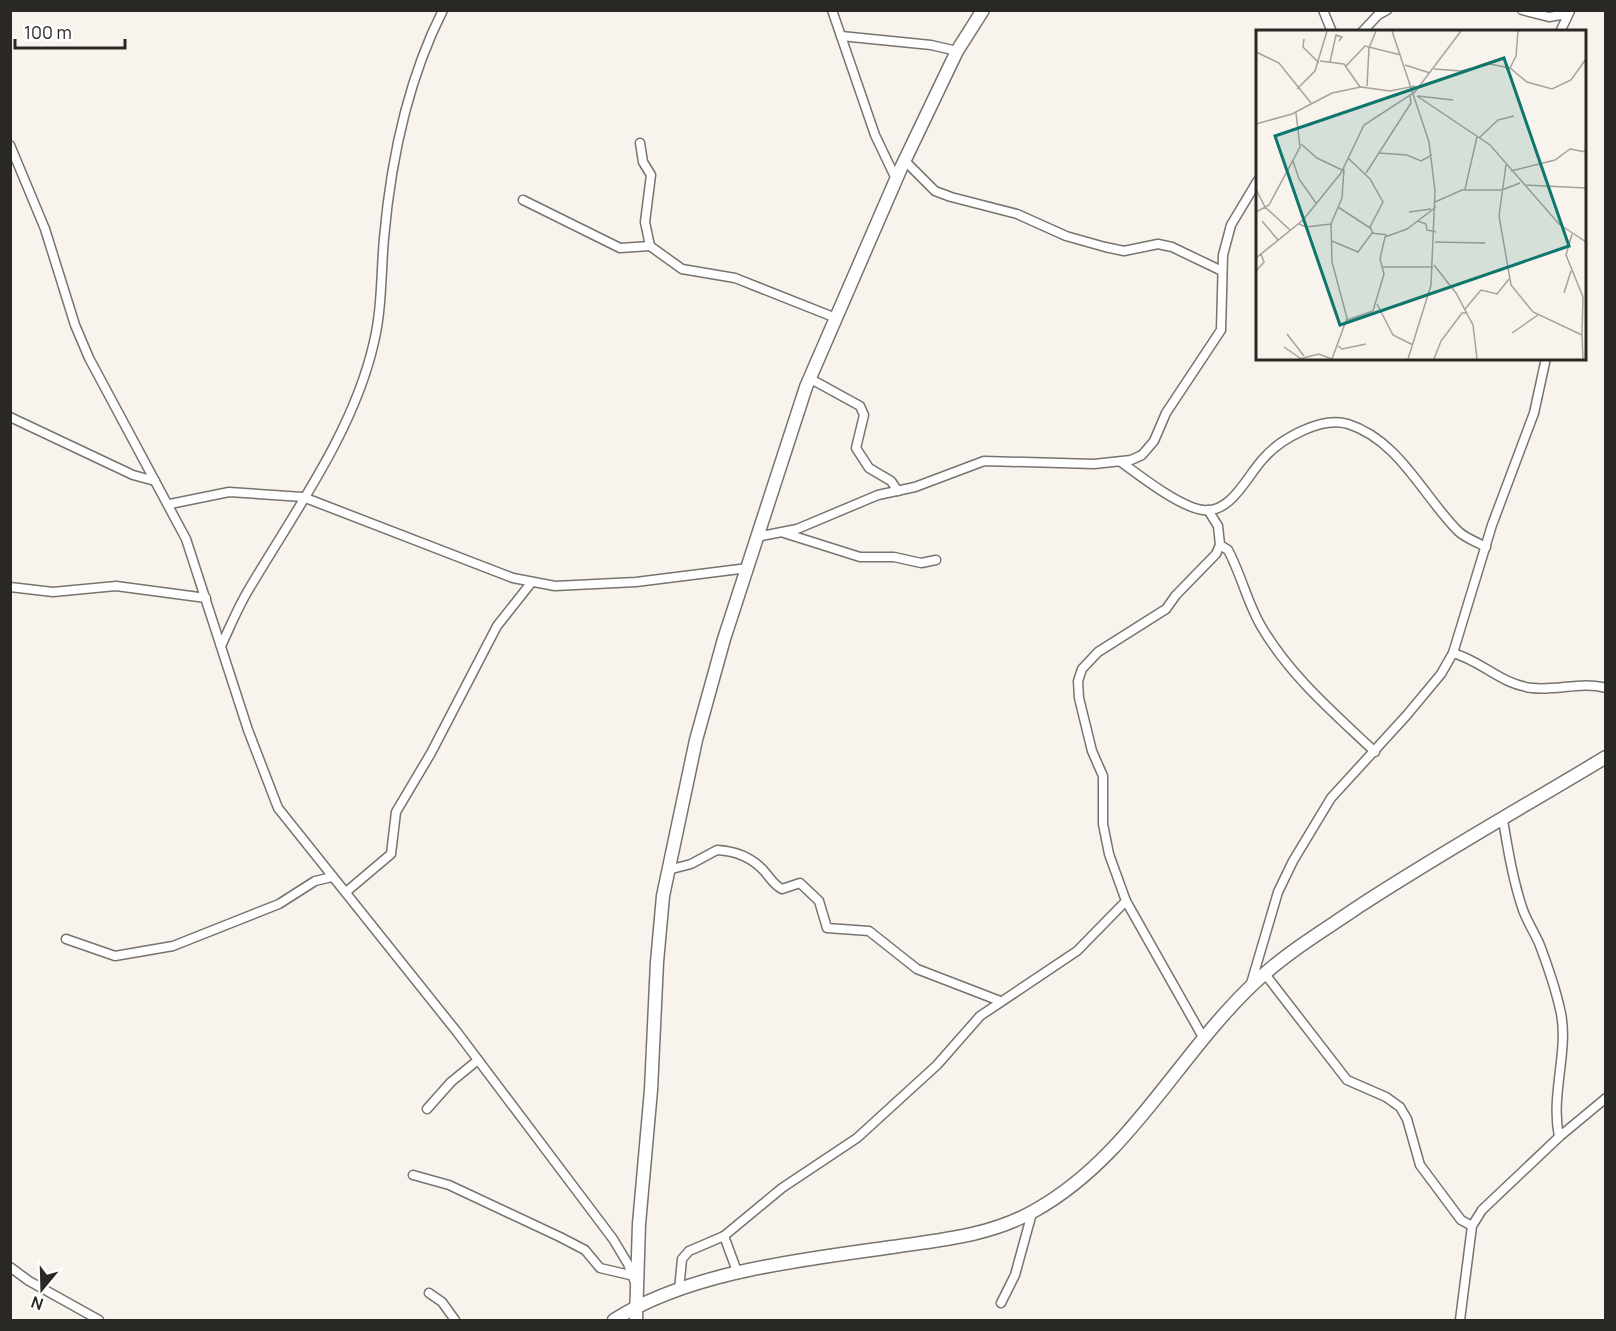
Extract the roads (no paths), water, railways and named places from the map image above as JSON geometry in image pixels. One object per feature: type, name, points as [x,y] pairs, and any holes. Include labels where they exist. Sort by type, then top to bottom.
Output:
[{"type":"street","points":[[221,646],[248,590],[303,497],[355,400],[375,341],[388,202],[406,103],[417,68],[443,10]]},
{"type":"street","points":[[832,10],[875,135],[896,179]]},
{"type":"street","points":[[633,1280],[651,1090],[657,963],[668,870],[696,740],[756,537],[809,378],[896,179],[957,51],[983,10]]},
{"type":"street","points":[[1323,10],[1331,30]]},
{"type":"street","points":[[1364,30],[1378,15],[1387,10]]},
{"type":"street","points":[[1522,10],[1549,17],[1569,12]]},
{"type":"street","points":[[1561,30],[1569,12]]},
{"type":"street","points":[[841,36],[931,45],[957,51]]},
{"type":"street","points":[[640,143],[643,162],[651,175],[645,222],[650,246]]},
{"type":"street","points":[[10,145],[45,229],[66,299],[89,358],[155,482],[170,504],[186,539],[248,730],[278,808],[478,1060],[613,1239],[628,1264],[633,1280],[636,1320]]},
{"type":"street","points":[[905,161],[935,192],[1017,214],[1066,236],[1105,248],[1124,251],[1158,244],[1172,247],[1222,271]]},
{"type":"street","points":[[756,537],[783,533],[878,495],[898,491],[984,460],[1094,464],[1131,460],[1142,454],[1154,441],[1166,413],[1221,330],[1223,255],[1231,225],[1256,182]]},
{"type":"street","points":[[523,200],[620,248],[650,246],[682,269],[735,278],[836,318]]},
{"type":"street","points":[[1250,987],[1262,939],[1278,892],[1293,861],[1331,798],[1375,752],[1441,674],[1453,653],[1485,547],[1534,413],[1546,360]]},
{"type":"street","points":[[809,378],[860,406],[864,415],[856,448],[864,457],[869,468],[891,481],[898,491]]},
{"type":"street","points":[[10,417],[133,475],[155,482]]},
{"type":"street","points":[[1121,462],[1153,486],[1202,510],[1208,510],[1230,500],[1264,457],[1287,441],[1321,424],[1347,424],[1369,434],[1396,455],[1459,533],[1485,547]]},
{"type":"street","points":[[170,504],[229,492],[303,497],[368,520],[450,555],[531,583],[555,586],[636,582],[748,568]]},
{"type":"street","points":[[1204,1039],[1126,901],[1109,854],[1103,824],[1103,776],[1092,751],[1079,698],[1078,681],[1082,669],[1098,652],[1166,609],[1176,595],[1216,554],[1220,545],[1218,526],[1223,505]]},
{"type":"street","points":[[1208,510],[1218,526]]},
{"type":"street","points":[[783,533],[860,557],[894,557],[921,563],[936,560]]},
{"type":"street","points":[[1220,545],[1228,550],[1260,626],[1287,664],[1317,697],[1375,752]]},
{"type":"street","points":[[346,892],[391,854],[396,812],[431,753],[496,626],[531,583]]},
{"type":"street","points":[[10,587],[53,592],[116,586],[206,598]]},
{"type":"street","points":[[1453,653],[1468,657],[1493,676],[1531,688],[1594,684],[1605,688]]},
{"type":"street","points":[[614,1320],[636,1306],[679,1290],[738,1274],[969,1236],[1032,1213],[1068,1190],[1101,1162],[1148,1110],[1204,1039],[1250,987],[1305,942],[1398,881],[1605,757]]},
{"type":"street","points":[[1503,820],[1523,911],[1539,944],[1561,1011],[1561,1049],[1555,1119],[1559,1137]]},
{"type":"street","points":[[668,870],[690,864],[717,850],[747,856],[765,871],[775,886],[782,889],[800,883],[819,902],[827,928],[869,931],[917,969],[1000,1001]]},
{"type":"street","points":[[66,939],[115,956],[173,946],[279,904],[315,881],[332,877]]},
{"type":"street","points":[[679,1290],[682,1259],[689,1251],[724,1236],[782,1188],[857,1138],[937,1065],[980,1016],[1077,951],[1126,901]]},
{"type":"street","points":[[1265,974],[1347,1080],[1386,1097],[1400,1107],[1407,1119],[1420,1165],[1461,1220],[1472,1226]]},
{"type":"street","points":[[427,1109],[451,1082],[478,1060]]},
{"type":"street","points":[[1460,1320],[1472,1226],[1482,1210],[1559,1137],[1605,1098]]},
{"type":"street","points":[[413,1175],[449,1185],[560,1237],[585,1250],[600,1268],[633,1280]]},
{"type":"street","points":[[1001,1303],[1015,1275],[1032,1213]]},
{"type":"street","points":[[724,1236],[738,1274]]},
{"type":"street","points":[[10,1267],[29,1281],[99,1320]]},
{"type":"street","points":[[429,1293],[442,1302],[456,1320]]}]
